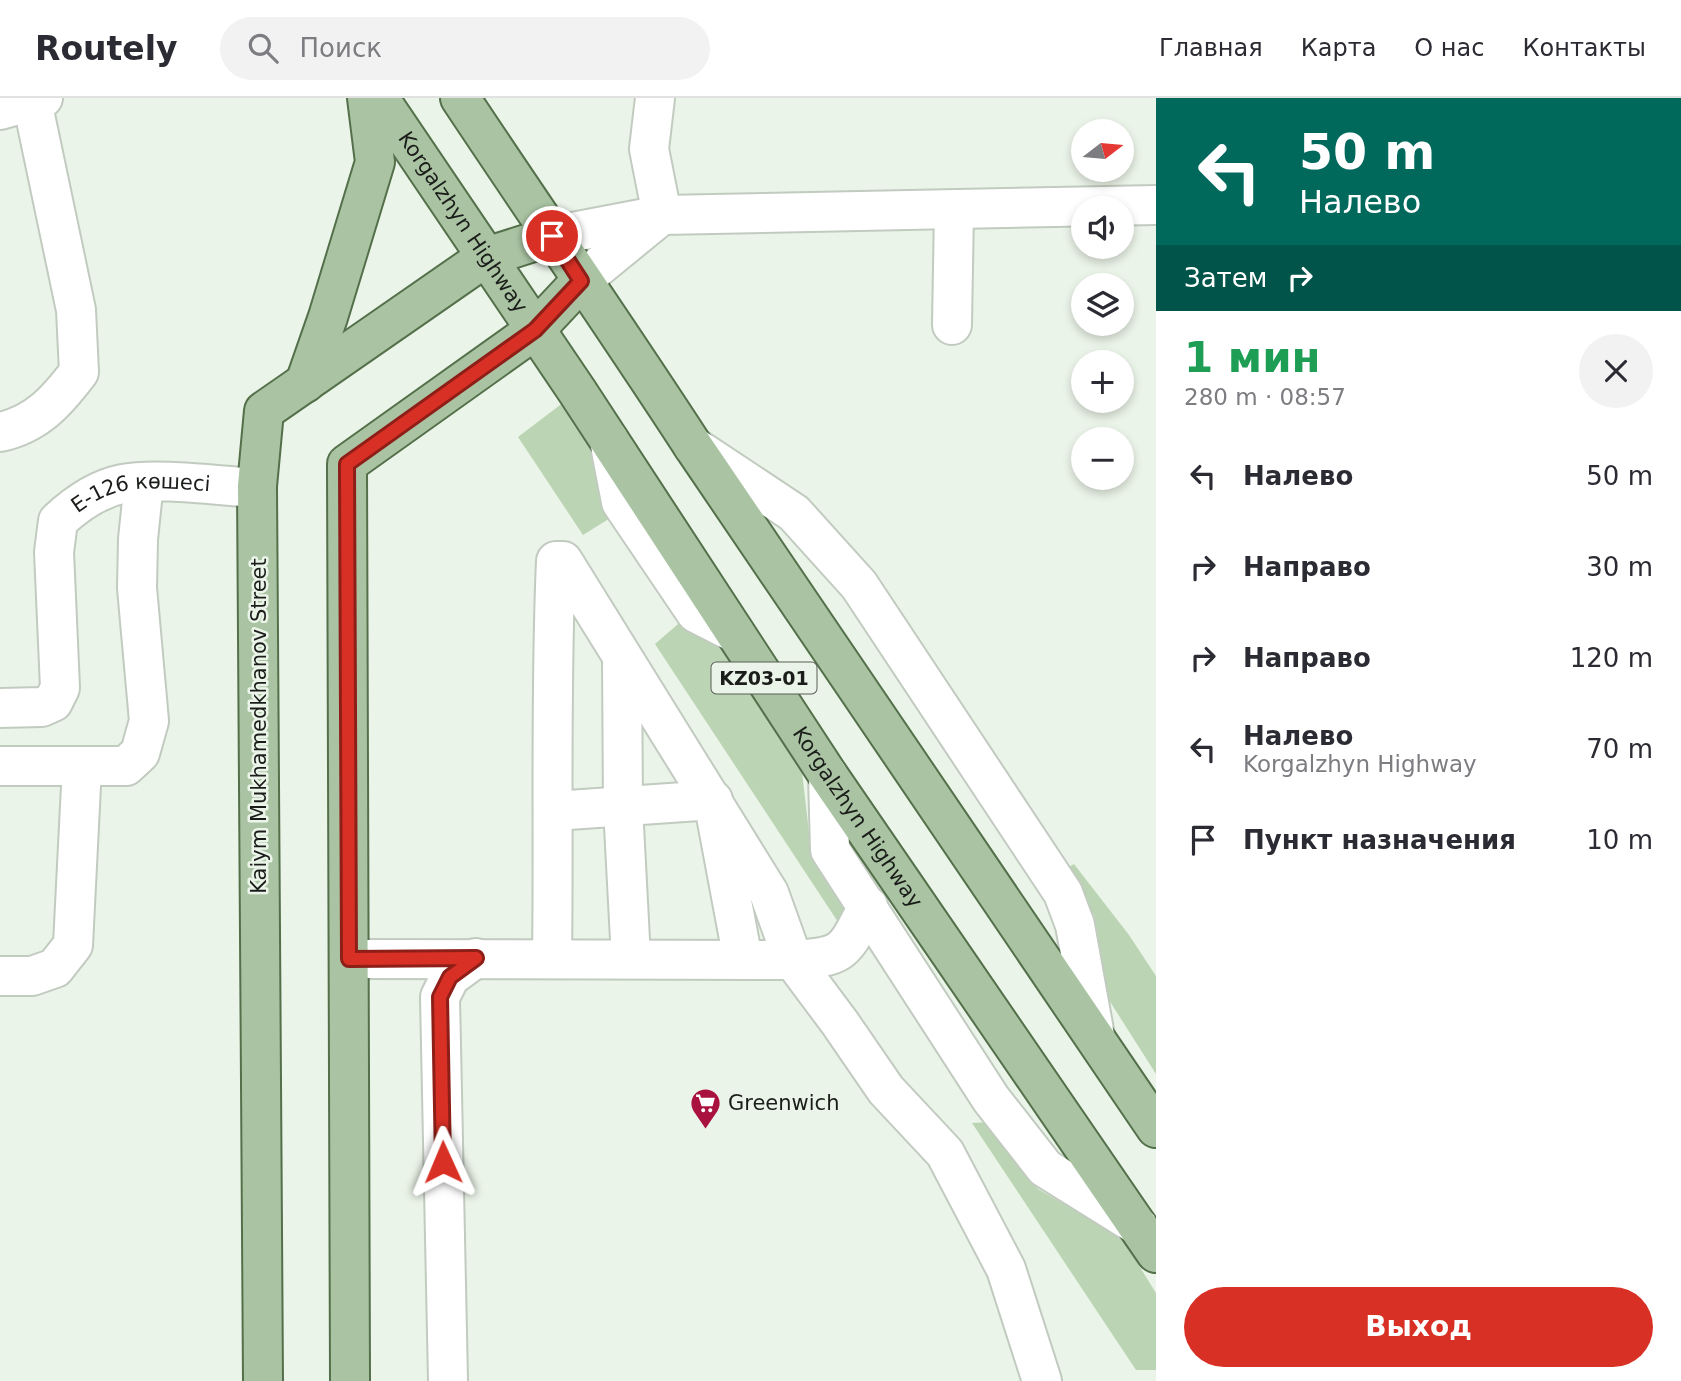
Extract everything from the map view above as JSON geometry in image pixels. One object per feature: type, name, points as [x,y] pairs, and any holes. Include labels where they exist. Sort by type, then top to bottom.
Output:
[{"type":"main road","points":[[305,383],[375,162],[367,98]]},
{"type":"main road","name":"Korgalzhyn Highway","points":[[379,98],[609,440],[828,775],[1147,1240]]},
{"type":"main road","name":"KZ03-01","points":[[460,98],[581,281],[632,351],[693,446],[1156,1128]]},
{"type":"main road","name":"Kaiym Mukhamedkhanov Street","points":[[263,1381],[257,488],[264,411],[486,257],[552,236]]},
{"type":"main road","points":[[350,1381],[347,464],[535,330],[581,281]]},
{"type":"street","points":[[655,98],[649,149],[662,215]]},
{"type":"street","points":[[0,432],[19,428],[55,403],[79,372],[76,310],[25,103]]},
{"type":"street","points":[[552,236],[662,215],[1156,205]]},
{"type":"street","points":[[952,325],[954,210]]},
{"type":"street","points":[[581,281],[662,215]]},
{"type":"street","points":[[693,446],[794,513],[859,585],[1063,893],[1075,925],[1095,1036]]},
{"type":"street","points":[[0,766],[126,766],[140,753],[149,721],[137,588],[138,539],[144,482]]},
{"type":"street","name":"Е-126 көшесі","points":[[0,708],[42,707],[53,702],[60,688],[54,552],[58,522],[76,505],[119,485],[144,482],[257,488]]},
{"type":"street","points":[[552,958],[552,646],[556,561],[563,561],[769,893],[793,960],[841,1023],[886,1090],[945,1153],[1006,1269],[1042,1381]]},
{"type":"street","points":[[622,659],[623,807],[631,959]]},
{"type":"street","points":[[0,976],[32,976],[55,968],[73,945],[82,766]]},
{"type":"street","points":[[828,775],[830,850],[991,1098],[1045,1168],[1147,1240]]},
{"type":"street","points":[[554,811],[713,800]]},
{"type":"street","points":[[713,800],[743,960]]},
{"type":"street","points":[[349,959],[825,958],[839,952],[850,941],[868,906]]},
{"type":"street","points":[[448,1381],[440,997],[450,977],[476,958]]},
{"type":"street","points":[[1123,1079],[1156,1102]]},
{"type":"green space","points":[[564,402],[599,448],[615,515],[583,535],[518,437]]},
{"type":"green space","points":[[685,618],[720,638],[800,755],[812,858],[846,909],[838,922],[655,644]]},
{"type":"green space","points":[[1074,864],[1129,935],[1156,976],[1156,1074],[1109,1000],[1094,915],[1066,869]]},
{"type":"green space","points":[[991,1122],[1038,1189],[1122,1238],[1156,1293],[1156,1370],[1136,1370],[972,1123]]},
{"type":"place","name":"Greenwich","points":[[705,1130]]},
{"type":"route","points":[[443,1162],[440,997],[450,977],[476,958],[349,959],[347,464],[535,330],[581,281],[552,236]]}]
